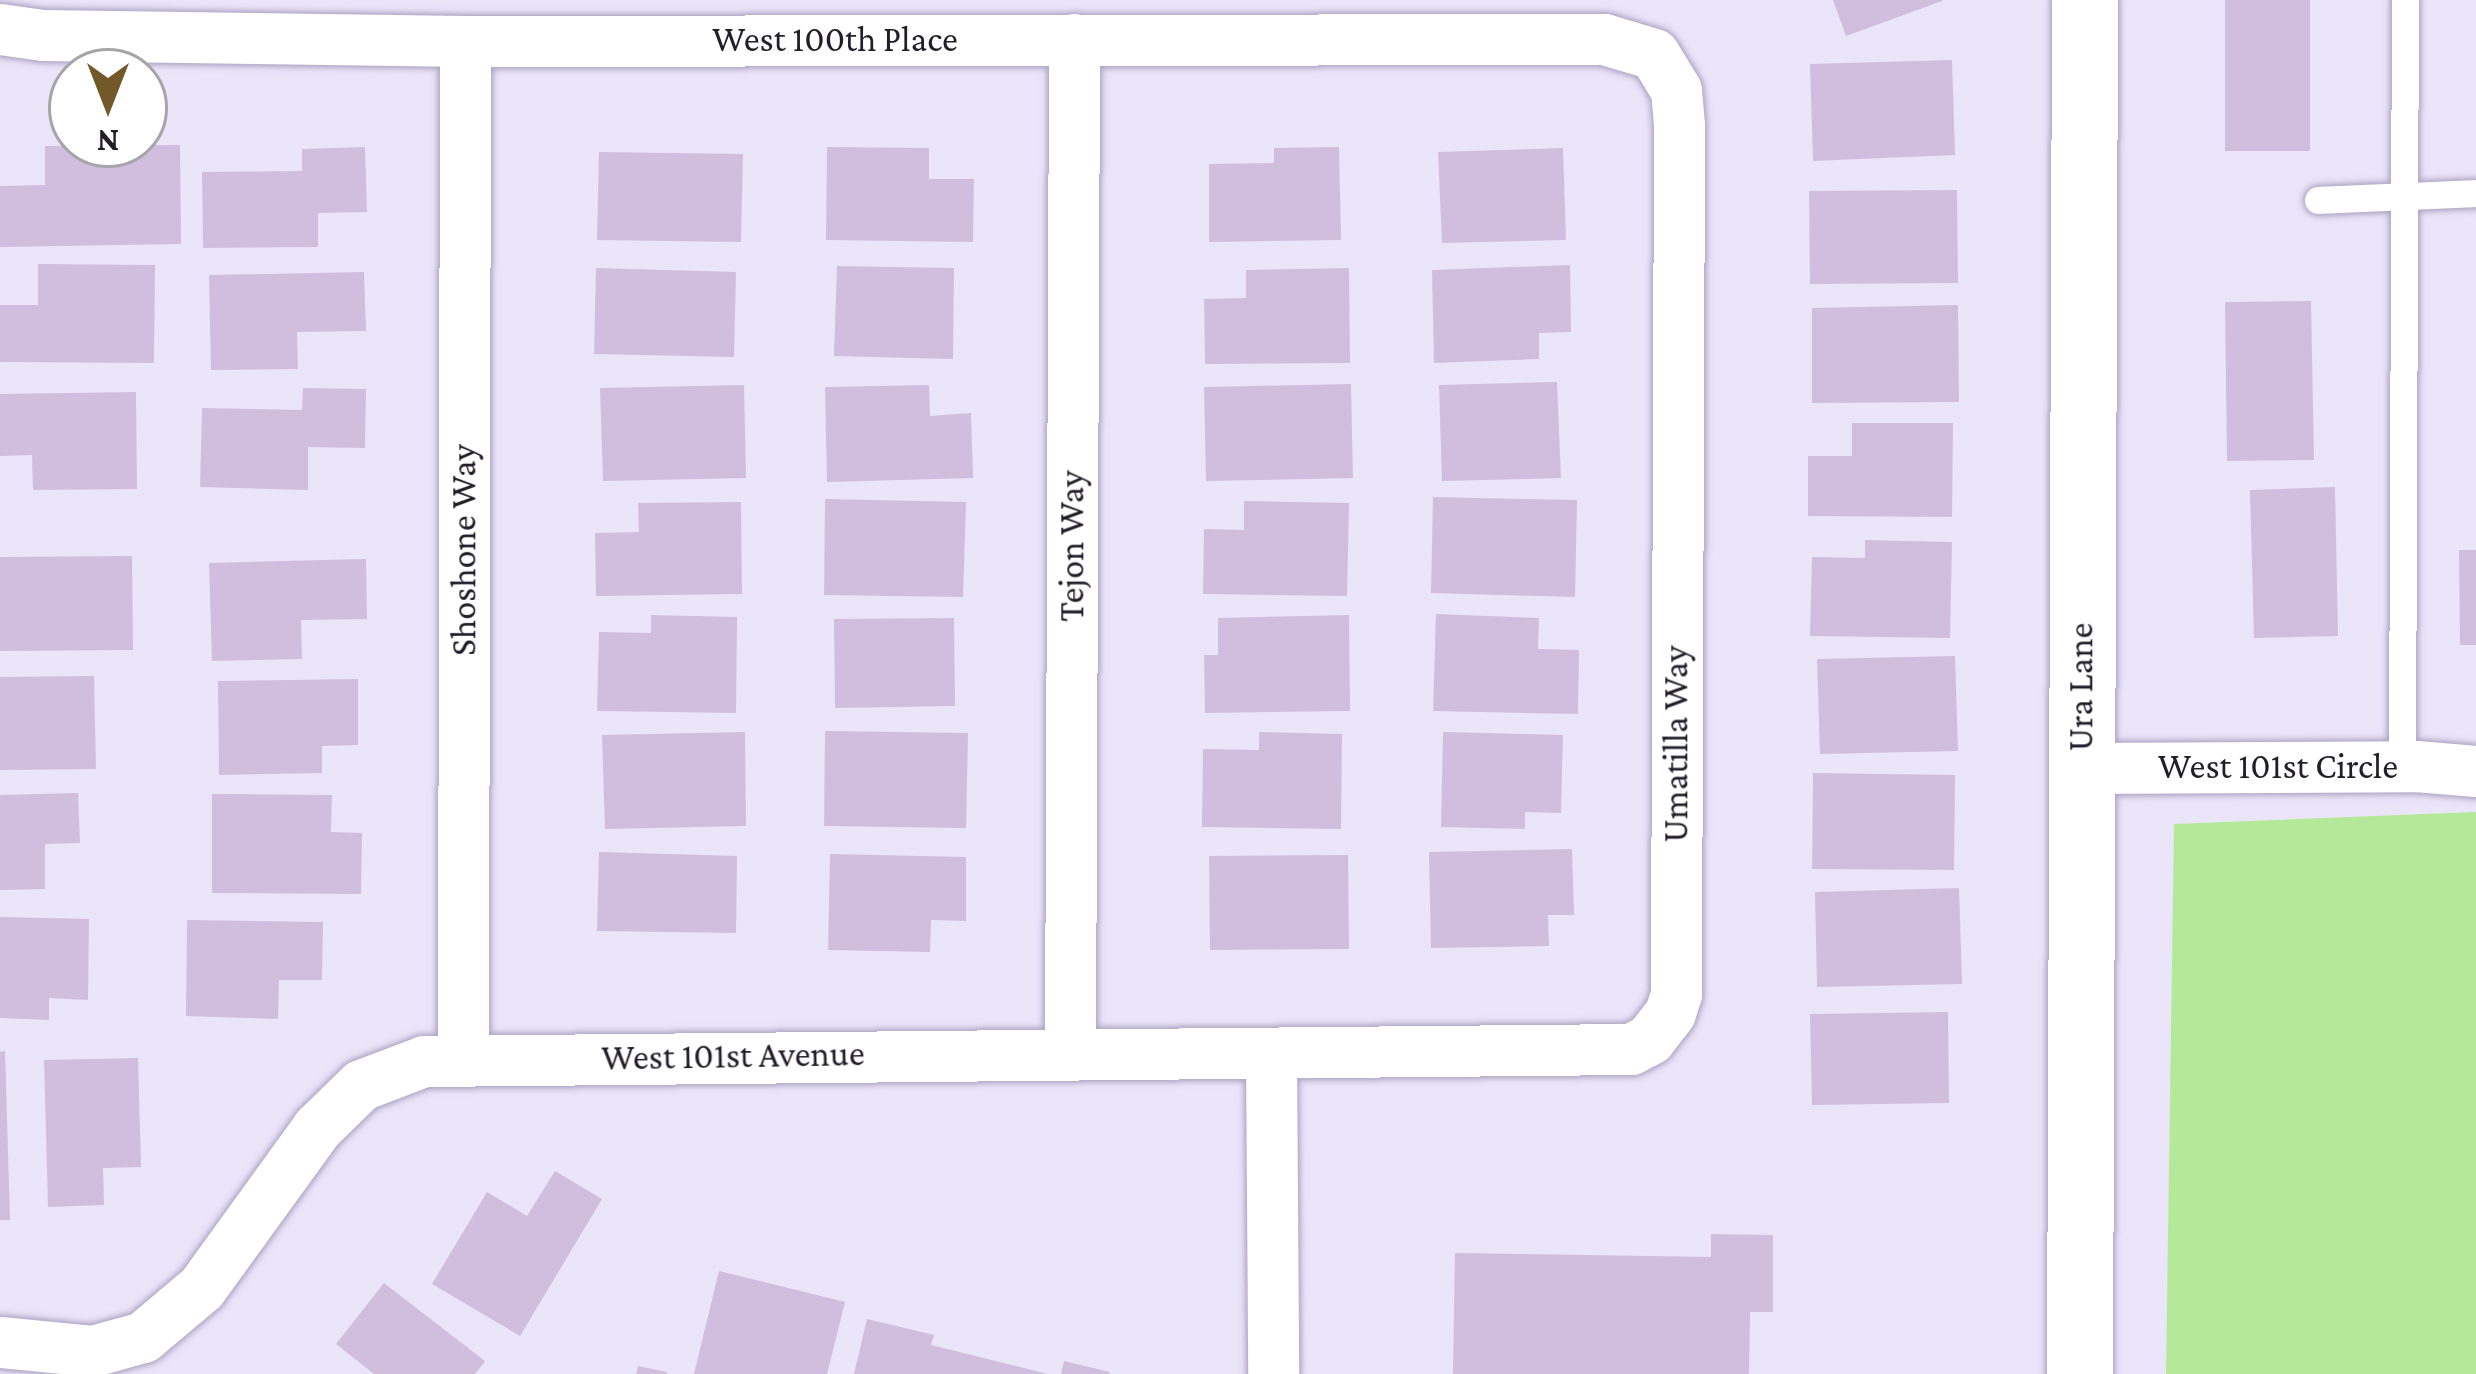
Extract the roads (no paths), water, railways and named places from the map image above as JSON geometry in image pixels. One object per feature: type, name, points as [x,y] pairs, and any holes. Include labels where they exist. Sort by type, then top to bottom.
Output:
[{"type":"street","name":"Ura Lane","points":[[2080,1374],[2085,0]]},
{"type":"street","name":"West 100th Place","points":[[0,29],[43,35],[465,41],[1604,39],[1654,54],[1663,64]]},
{"type":"street","name":"Tejon Way","points":[[1070,1052],[1074,39]]},
{"type":"street","name":"Shoshone Way","points":[[463,1059],[465,41]]},
{"type":"street","name":"Umatilla Way","points":[[1271,1054],[1631,1049],[1650,1039],[1670,1013],[1676,994],[1679,126],[1676,90],[1663,64]]},
{"type":"street","name":"West 101st Circle","points":[[2081,768],[2402,766],[2476,771]]},
{"type":"street","name":"West 101st Avenue","points":[[0,1342],[92,1351],[143,1337],[201,1288],[317,1127],[361,1085],[424,1061],[1070,1052],[1271,1054]]},
{"type":"street","points":[[1271,1054],[1274,1374]]},
{"type":"lane","points":[[2402,766],[2405,0]]},
{"type":"lane","points":[[2318,200],[2476,193]]}]
